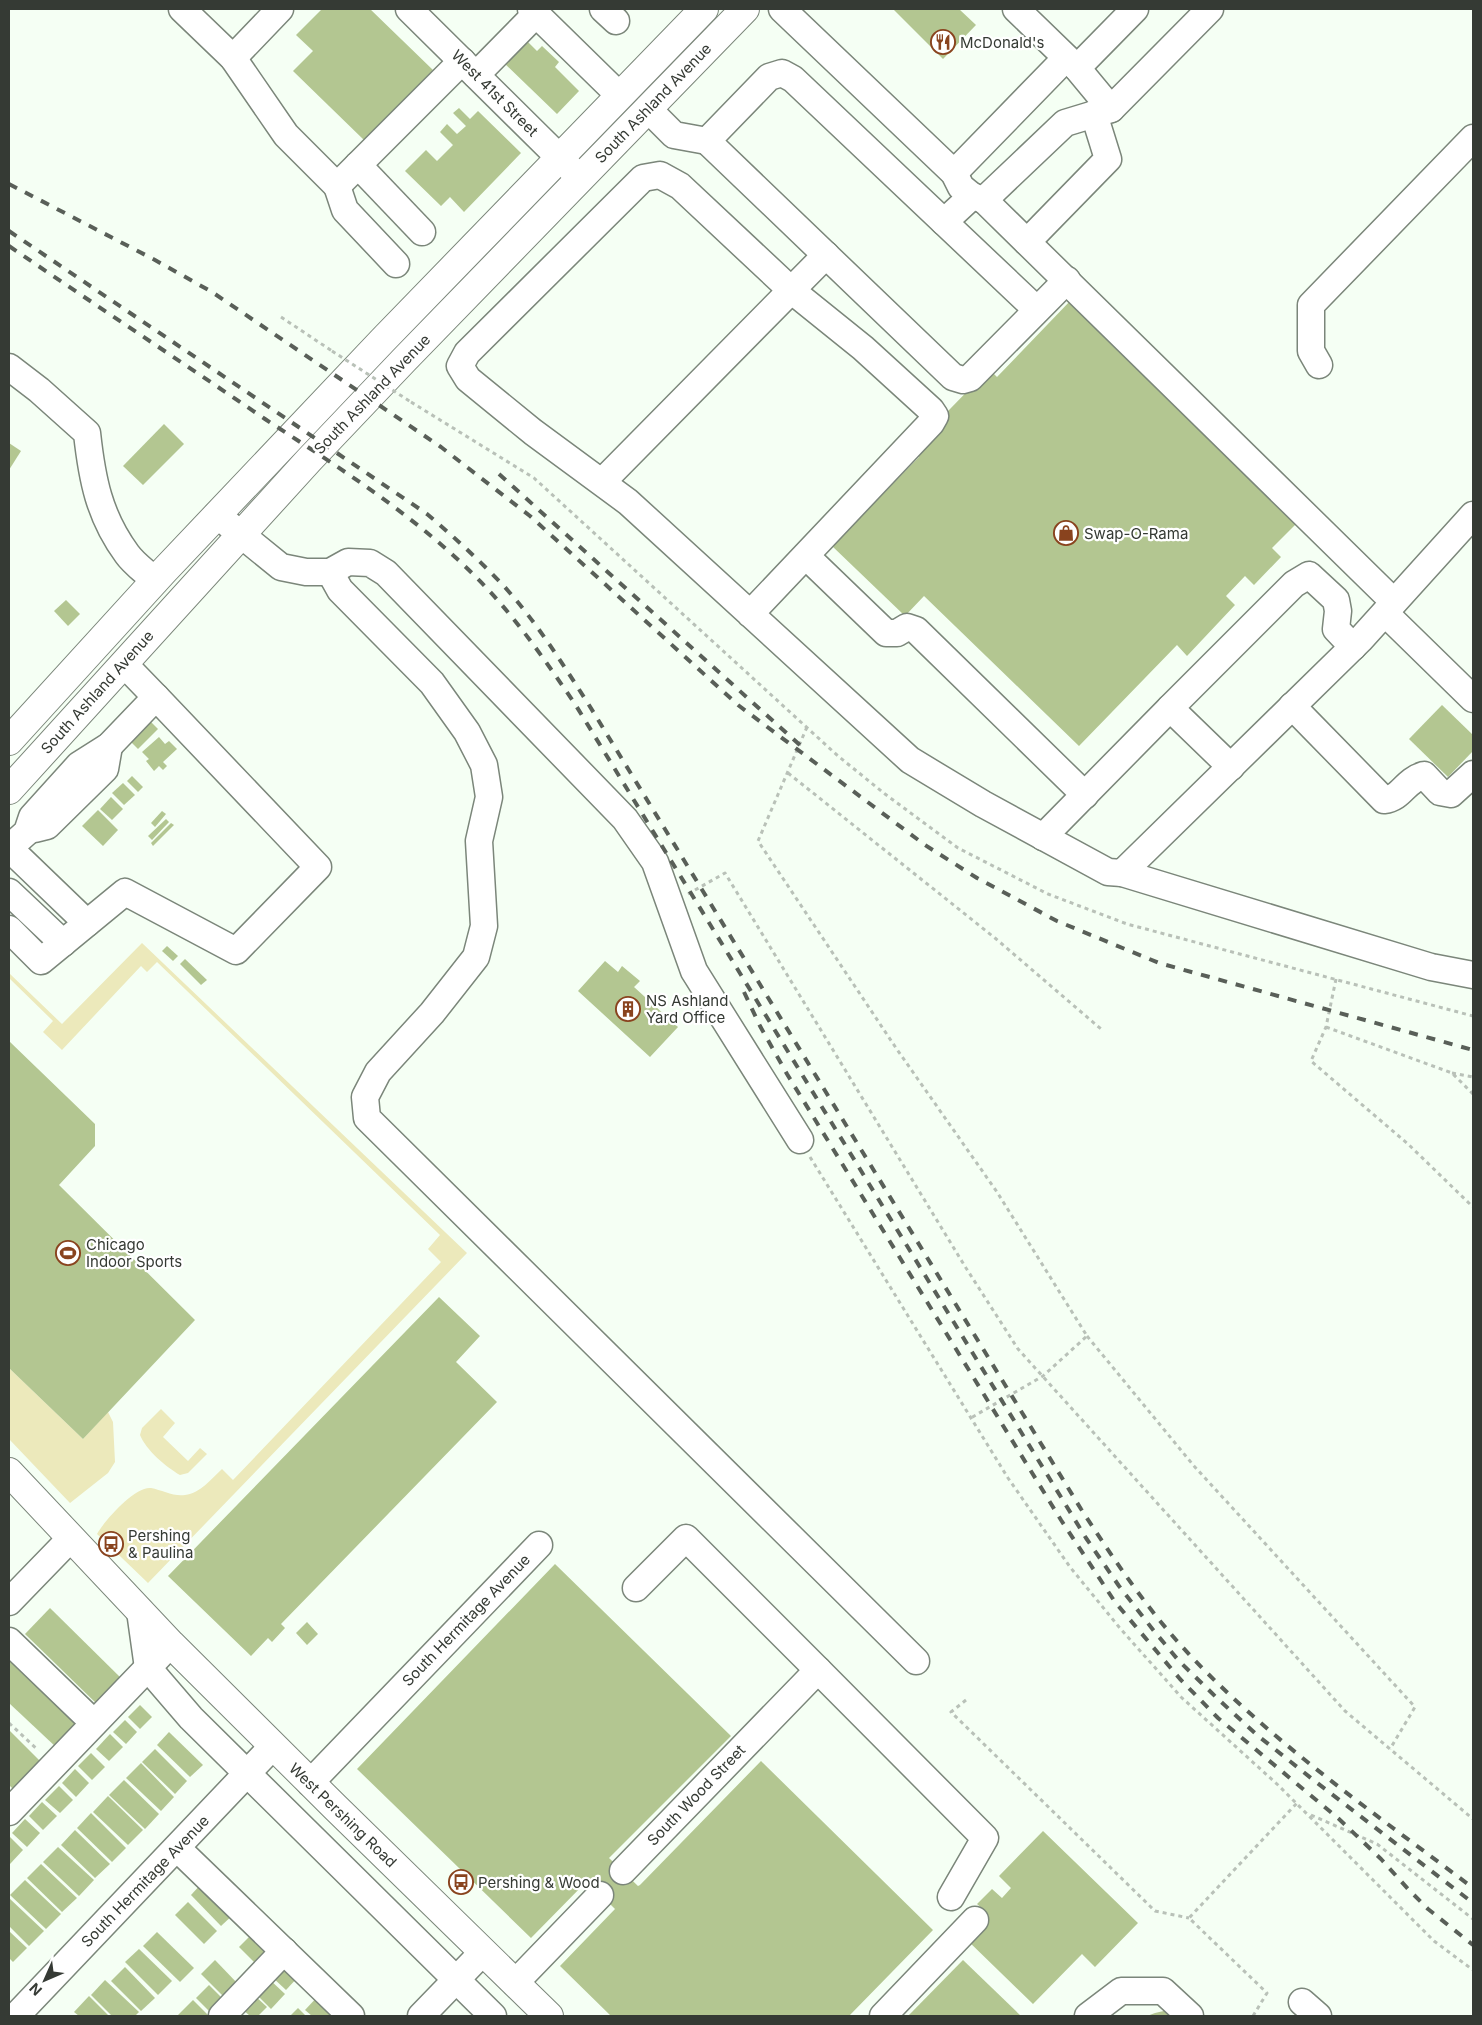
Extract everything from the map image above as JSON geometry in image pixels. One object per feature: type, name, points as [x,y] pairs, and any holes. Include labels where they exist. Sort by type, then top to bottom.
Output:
[{"type":"main road","name":"South Ashland Avenue","points":[[9,790],[241,534],[404,360],[745,9]]},
{"type":"main road","name":"South Ashland Avenue","points":[[9,741],[155,581],[383,340],[620,96],[700,10]]},
{"type":"main road","name":"West Pershing Road","points":[[9,1472],[171,1644],[310,1783],[550,2016]]},
{"type":"street","points":[[182,9],[233,58],[286,135],[337,186],[345,210],[396,264]]},
{"type":"street","points":[[233,58],[280,9]]},
{"type":"street","name":"West 41st Street","points":[[409,9],[580,178]]},
{"type":"street","points":[[782,9],[954,173],[961,187],[978,198],[1067,280],[1389,607],[1473,698]]},
{"type":"street","points":[[1016,9],[1071,63],[1102,111],[1108,159],[1027,242]]},
{"type":"street","points":[[954,173],[1071,63],[1135,9]]},
{"type":"street","points":[[944,222],[978,198],[1065,123],[1102,111],[1210,9]]},
{"type":"street","points":[[337,186],[358,165],[534,12],[620,96]]},
{"type":"street","points":[[707,141],[769,77],[782,73],[793,79],[1037,310]]},
{"type":"street","points":[[648,109],[674,135],[707,141],[953,377],[963,380],[970,378],[1067,280]]},
{"type":"street","points":[[1319,365],[1311,351],[1311,304],[1473,138]]},
{"type":"street","points":[[358,165],[422,232]]},
{"type":"street","points":[[750,614],[931,423],[935,416],[931,410],[863,348],[791,290],[680,186],[660,176],[643,178],[467,353],[460,366],[468,379],[533,432],[628,502],[750,614],[910,760],[983,804],[1108,872],[1122,873],[1431,966],[1473,975]]},
{"type":"street","points":[[602,482],[826,255]]},
{"type":"street","points":[[9,367],[39,390],[87,433],[90,466],[102,513],[128,555],[155,581]]},
{"type":"street","points":[[218,515],[281,567],[306,572],[330,572],[348,562],[370,563],[386,572],[625,819],[655,862],[694,971],[800,1140]]},
{"type":"street","points":[[1122,873],[1353,646],[1473,515]]},
{"type":"street","points":[[806,556],[886,633],[897,633],[907,627],[916,630],[1085,794]]},
{"type":"street","points":[[330,572],[340,590],[432,683],[467,732],[484,765],[489,796],[479,840],[484,926],[476,957],[432,1013],[378,1072],[365,1097],[367,1118],[916,1661]]},
{"type":"street","points":[[1043,837],[1294,584],[1309,575],[1336,600],[1338,611],[1336,629],[1353,646]]},
{"type":"street","points":[[9,929],[41,961],[125,892],[236,951],[318,867],[124,664]]},
{"type":"street","points":[[87,923],[15,843],[32,817],[79,765],[109,746],[156,697]]},
{"type":"street","points":[[1292,706],[1384,800],[1393,799],[1413,778],[1424,775],[1440,792],[1451,794],[1473,774]]},
{"type":"street","points":[[1170,708],[1231,767]]},
{"type":"street","points":[[9,892],[63,943]]},
{"type":"street","points":[[9,1602],[71,1538]]},
{"type":"street","points":[[636,1588],[686,1538],[985,1838],[951,1897]]},
{"type":"street","name":"South Hermitage Avenue","points":[[310,1783],[539,1545]]},
{"type":"street","points":[[140,1611],[148,1668],[190,1718],[493,2016]]},
{"type":"street","points":[[9,1641],[94,1723]]},
{"type":"street","points":[[10,1809],[171,1644]]},
{"type":"street","name":"South Wood Street","points":[[623,1871],[769,1718],[818,1670]]},
{"type":"street","name":"South Hermitage Avenue","points":[[16,2016],[273,1746]]},
{"type":"street","points":[[177,1848],[351,2016]]},
{"type":"street","points":[[515,1983],[600,1895]]},
{"type":"street","points":[[883,2016],[975,1920]]},
{"type":"street","points":[[222,2016],[284,1952]]},
{"type":"street","points":[[422,2016],[483,1952]]},
{"type":"street","points":[[1088,2016],[1121,1991],[1163,1991],[1190,2016]]},
{"type":"path","points":[[281,318],[411,402]]},
{"type":"path","points":[[807,728],[758,842],[896,1048],[997,1192],[1087,1336],[1194,1466],[1414,1707],[1390,1748]]},
{"type":"path","points":[[787,773],[995,938],[1101,1029]]},
{"type":"path","points":[[669,905],[725,873],[966,1268],[1018,1349],[1345,1711],[1473,1819]]},
{"type":"path","points":[[1336,979],[1326,1027],[1312,1061],[1408,1144],[1473,1207]]},
{"type":"path","points":[[1326,1027],[1452,1073],[1473,1077]]},
{"type":"path","points":[[1452,1073],[1473,1094]]},
{"type":"path","points":[[800,1140],[969,1419],[1070,1567],[1119,1627],[1181,1697],[1296,1803],[1434,1941],[1473,1970]]},
{"type":"path","points":[[969,1419],[1043,1376],[1087,1336]]},
{"type":"path","points":[[966,1700],[951,1712],[1155,1911],[1189,1918],[1267,1993],[1253,2016]]},
{"type":"path","points":[[9,1723],[44,1756]]},
{"type":"path","points":[[1189,1918],[1296,1803]]},
{"type":"path","points":[[1307,1814],[1377,1844],[1473,1919]]},
{"type":"shaded area","points":[[142,943],[467,1253],[148,1583],[97,1534],[113,1513],[129,1498],[144,1489],[151,1488],[177,1495],[191,1494],[205,1485],[222,1469],[233,1480],[441,1262],[428,1249],[440,1235],[157,962],[147,972],[141,966],[62,1050],[43,1032],[53,1021],[9,978],[9,973],[62,1024]]},
{"type":"shaded area","points":[[9,1368],[83,1439],[108,1412],[113,1422],[115,1462],[108,1473],[70,1503],[9,1439]]},
{"type":"shaded area","points":[[161,1409],[175,1423],[163,1437],[188,1461],[200,1448],[207,1454],[188,1473],[180,1475],[157,1458],[140,1435],[142,1428]]},
{"type":"building","points":[[322,9],[370,9],[433,70],[365,141],[293,71],[313,51],[296,35]]},
{"type":"building","name":"McDonald's","points":[[893,9],[959,9],[976,25],[943,59]]},
{"type":"building","points":[[525,39],[537,51],[542,46],[559,62],[555,67],[579,91],[557,114],[503,62]]},
{"type":"building","points":[[459,108],[470,119],[478,111],[521,153],[464,212],[450,197],[441,206],[405,171],[426,150],[437,161],[453,145],[440,132],[447,124],[457,134],[466,126],[453,113]]},
{"type":"building","name":"Swap-O-Rama","points":[[1072,299],[1300,520],[1272,548],[1281,557],[1254,585],[1245,576],[1226,596],[1235,605],[1187,656],[1177,645],[1079,746],[924,596],[905,616],[832,546],[919,457],[911,449],[989,369],[997,377]]},
{"type":"building","points":[[164,424],[184,444],[143,485],[123,466]]},
{"type":"building","points":[[9,443],[21,451],[9,470]]},
{"type":"building","points":[[66,600],[80,614],[68,626],[54,611]]},
{"type":"building","points":[[1442,705],[1473,735],[1473,751],[1448,777],[1409,739]]},
{"type":"building","points":[[151,722],[158,729],[138,749],[131,742]]},
{"type":"building","points":[[159,737],[165,744],[169,741],[177,749],[163,762],[167,766],[163,770],[159,766],[154,771],[146,761],[149,759],[142,752]]},
{"type":"building","points":[[132,776],[143,787],[138,792],[127,781]]},
{"type":"building","points":[[123,783],[135,795],[124,805],[112,793]]},
{"type":"building","points":[[111,797],[123,809],[112,820],[100,809]]},
{"type":"building","points":[[98,810],[118,830],[103,846],[82,826]]},
{"type":"building","points":[[162,811],[166,814],[155,827],[151,823]]},
{"type":"building","points":[[166,819],[169,822],[152,840],[148,836]]},
{"type":"building","points":[[171,823],[174,825],[153,846],[151,843]]},
{"type":"building","points":[[167,946],[178,956],[173,961],[162,951]]},
{"type":"building","points":[[185,959],[207,980],[201,985],[180,964]]},
{"type":"building","name":"NS Ashland Yard Office","points":[[605,961],[618,972],[622,966],[640,981],[634,987],[678,1027],[650,1057],[578,991]]},
{"type":"building","name":"Chicago Indoor Sports","points":[[9,1041],[95,1124],[95,1146],[59,1185],[195,1320],[83,1439],[9,1368]]},
{"type":"building","points":[[439,1297],[480,1336],[456,1362],[497,1402],[281,1624],[285,1628],[272,1642],[268,1638],[251,1656],[168,1576]]},
{"type":"building","points":[[555,1564],[731,1736],[609,1858],[638,1886],[640,1885],[761,1761],[933,1930],[849,2016],[611,2016],[560,1966],[615,1909],[587,1881],[531,1938],[357,1769]]},
{"type":"building","points":[[50,1608],[124,1681],[99,1706],[25,1634]]},
{"type":"building","points":[[307,1622],[318,1634],[307,1645],[296,1633]]},
{"type":"building","points":[[9,1655],[81,1724],[57,1748],[9,1703]]},
{"type":"building","points":[[140,1705],[152,1717],[140,1729],[128,1717]]},
{"type":"building","points":[[125,1720],[137,1732],[126,1744],[113,1732]]},
{"type":"building","points":[[9,1730],[43,1764],[15,1791],[9,1785]]},
{"type":"building","points":[[169,1732],[203,1765],[190,1777],[157,1745]]},
{"type":"building","points":[[110,1734],[123,1747],[109,1761],[96,1749]]},
{"type":"building","points":[[155,1749],[187,1781],[175,1794],[142,1762]]},
{"type":"building","points":[[91,1753],[105,1767],[92,1780],[78,1766]]},
{"type":"building","points":[[141,1763],[174,1797],[161,1811],[126,1778]]},
{"type":"building","points":[[75,1769],[89,1783],[76,1797],[62,1783]]},
{"type":"building","points":[[124,1780],[159,1814],[145,1829],[109,1795]]},
{"type":"building","points":[[59,1786],[73,1800],[60,1813],[45,1800]]},
{"type":"building","points":[[108,1796],[143,1830],[128,1845],[93,1812]]},
{"type":"building","points":[[42,1802],[57,1816],[43,1830],[29,1816]]},
{"type":"building","points":[[91,1813],[126,1848],[112,1862],[77,1828]]},
{"type":"building","points":[[25,1819],[40,1833],[27,1847],[12,1833]]},
{"type":"building","points":[[75,1830],[110,1864],[95,1878],[61,1845]]},
{"type":"building","points":[[1043,1831],[1138,1923],[1095,1967],[1082,1954],[1033,2004],[964,1937],[987,1913],[977,1904],[992,1889],[1002,1898],[1011,1888],[999,1876]]},
{"type":"building","points":[[9,1836],[23,1850],[10,1864],[9,1863]]},
{"type":"building","points":[[58,1847],[94,1880],[79,1896],[43,1862]]},
{"type":"building","points":[[41,1864],[77,1898],[62,1912],[27,1878]]},
{"type":"building","points":[[25,1880],[61,1914],[46,1929],[10,1895]]},
{"type":"building","points":[[203,1882],[235,1913],[221,1926],[191,1895]]},
{"type":"building","points":[[9,1898],[44,1931],[29,1946],[9,1926]]},
{"type":"building","points":[[188,1902],[217,1931],[204,1944],[175,1915]]},
{"type":"building","points":[[9,1931],[27,1948],[13,1962],[9,1958]]},
{"type":"building","points":[[157,1932],[194,1968],[180,1982],[143,1946]]},
{"type":"building","points":[[253,1933],[270,1949],[256,1964],[239,1947]]},
{"type":"building","points":[[139,1949],[172,1981],[158,1995],[125,1962]]},
{"type":"building","points":[[215,1960],[239,1985],[225,1998],[201,1974]]},
{"type":"building","points":[[963,1960],[1021,2016],[908,2016]]},
{"type":"building","points":[[284,1961],[299,1976],[286,1990],[271,1976]]},
{"type":"building","points":[[125,1967],[155,1998],[141,2011],[111,1981]]},
{"type":"building","points":[[268,1978],[285,1994],[271,2009],[254,1992]]},
{"type":"building","points":[[105,1980],[139,2012],[135,2016],[112,2016],[91,1995]]},
{"type":"building","points":[[209,1985],[223,1999],[210,2012],[196,1998]]},
{"type":"building","points":[[253,1994],[267,2007],[258,2016],[250,2016],[241,2008]]},
{"type":"building","points":[[320,1994],[343,2016],[312,2016],[305,2010]]},
{"type":"building","points":[[89,1996],[109,2016],[79,2016],[74,2012]]},
{"type":"building","points":[[193,2000],[209,2016],[178,2015]]},
{"type":"building","points":[[298,2008],[306,2016],[290,2016]]},
{"type":"building","points":[[1168,2010],[1169,2016],[1147,2016],[1155,2013]]},
{"type":"railway","points":[[9,184],[212,292],[441,447],[530,516],[738,705],[925,845],[977,878],[1057,921],[1159,963],[1473,1050]]},
{"type":"railway","points":[[9,231],[427,514],[502,584],[537,627],[589,705],[1081,1509],[1139,1593],[1177,1641],[1245,1709],[1319,1771],[1473,1888]]},
{"type":"railway","points":[[9,246],[374,492],[427,532],[490,592],[528,638],[575,704],[1086,1538],[1119,1586],[1179,1661],[1257,1735],[1473,1903]]},
{"type":"railway","points":[[499,474],[802,747]]},
{"type":"railway","points":[[744,992],[760,1026],[787,1074],[1061,1520],[1115,1602],[1180,1679],[1218,1718],[1339,1819],[1381,1859],[1428,1909],[1473,1945]]},
{"type":"place","name":"McDonald's","points":[[943,42]]},
{"type":"place","name":"Swap-O-Rama","points":[[1066,533]]},
{"type":"place","name":"NS Ashland Yard Office","points":[[628,1009]]},
{"type":"place","name":"Chicago Indoor Sports","points":[[68,1253]]},
{"type":"place","name":"Pershing & Paulina","points":[[111,1544]]},
{"type":"place","name":"Pershing & Wood","points":[[461,1882]]}]
